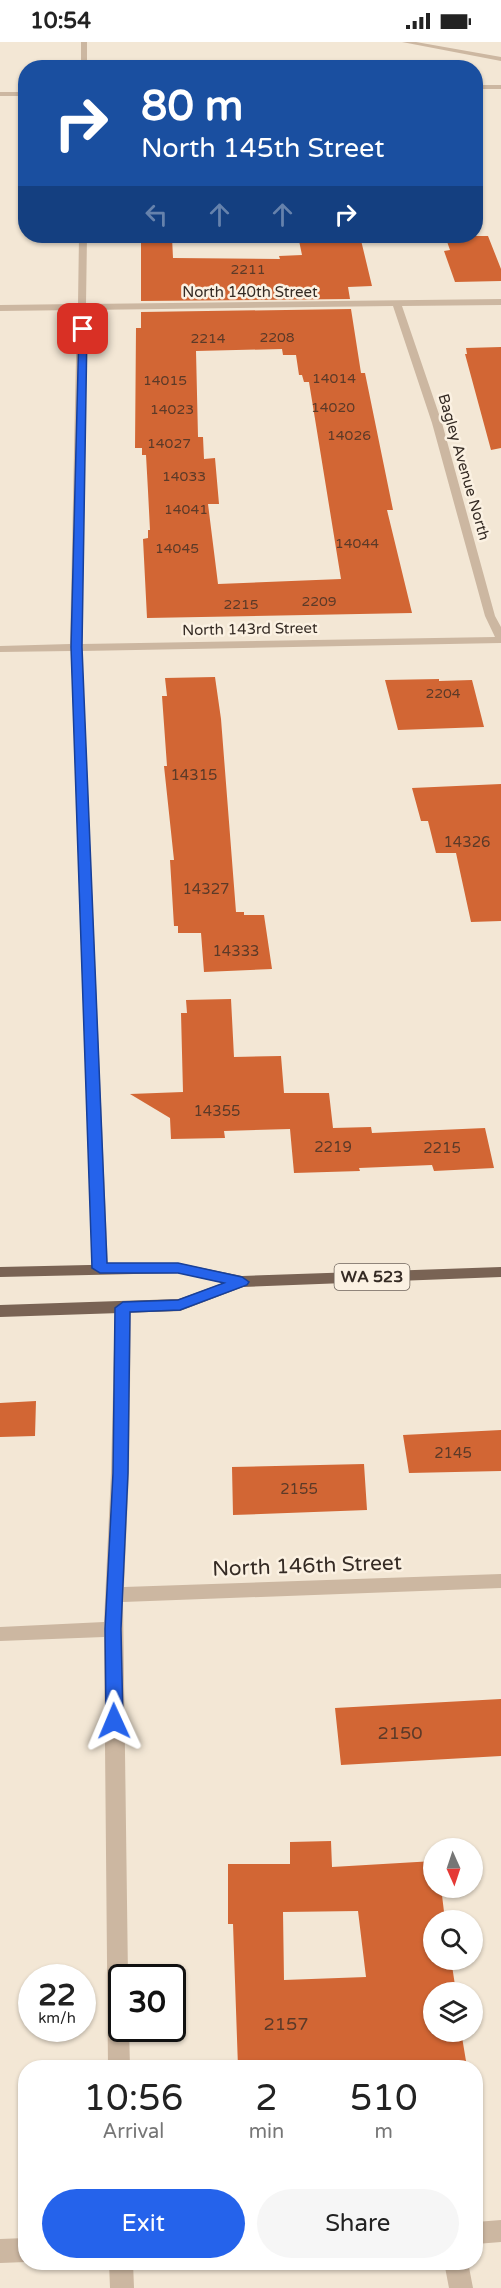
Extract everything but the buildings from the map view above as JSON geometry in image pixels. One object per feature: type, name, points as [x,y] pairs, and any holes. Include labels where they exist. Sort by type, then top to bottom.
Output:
[{"type":"main road","name":"WA 523","points":[[0,1272],[178,1268],[242,1282],[501,1272]]},
{"type":"main road","name":"WA 523","points":[[0,1311],[180,1305],[242,1282]]},
{"type":"street","points":[[84,42],[84,60]]},
{"type":"street","points":[[405,42],[501,59]]},
{"type":"street","points":[[483,87],[501,87]]},
{"type":"street","points":[[0,94],[18,94]]},
{"type":"street","points":[[83,243],[84,307],[76,647],[100,1268]]},
{"type":"street","name":"North 140th Street","points":[[0,308],[501,302]]},
{"type":"street","name":"Bagley Avenue North","points":[[397,304],[436,423],[490,616],[501,639]]},
{"type":"street","name":"North 143rd Street","points":[[0,649],[501,639]]},
{"type":"street","points":[[119,2060],[113,1629],[120,1473],[123,1308]]},
{"type":"street","name":"North 146th Street","points":[[115,1595],[501,1581]]},
{"type":"street","points":[[0,1634],[113,1629]]},
{"type":"street","points":[[483,2233],[501,2232]]},
{"type":"street","points":[[0,2251],[18,2250]]},
{"type":"street","points":[[122,2270],[122,2288]]},
{"type":"street","points":[[457,2270],[460,2288]]},
{"type":"route","points":[[83,329],[76,647],[100,1268],[178,1268],[242,1282],[180,1305],[123,1308],[124,1347],[113,1629],[114,1721]]}]
